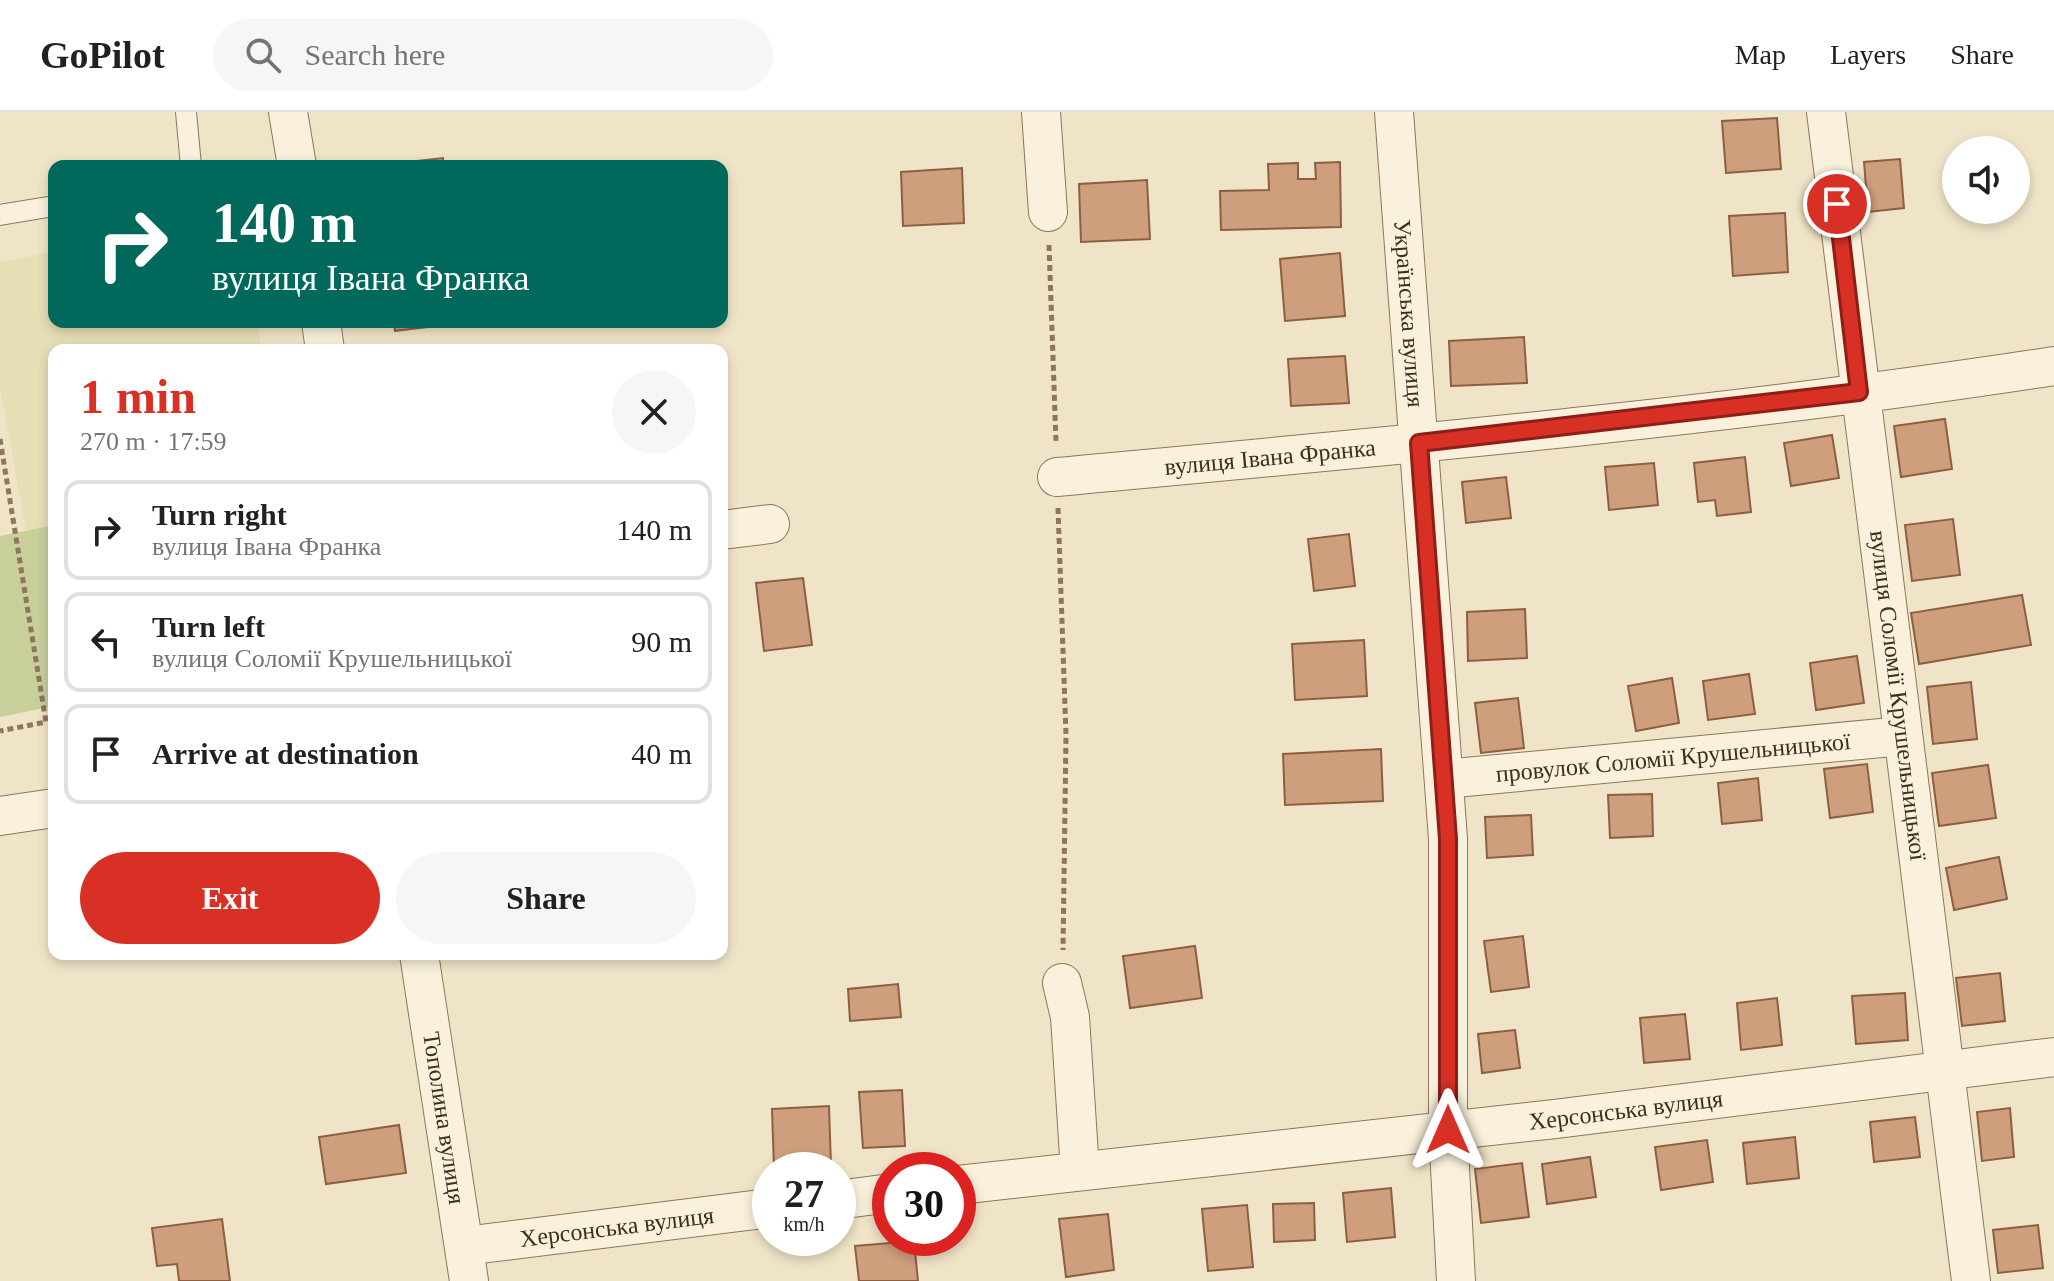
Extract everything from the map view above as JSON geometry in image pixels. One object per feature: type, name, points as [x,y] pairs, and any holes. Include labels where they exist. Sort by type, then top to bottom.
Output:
[{"type":"street","points":[[288,112],[296,160]]},
{"type":"street","points":[[1041,112],[1048,212]]},
{"type":"street","name":"Українська вулиця","points":[[1394,112],[1448,839],[1448,1130],[1456,1281]]},
{"type":"street","name":"вулиця Соломії Крушельницької","points":[[1826,112],[1971,1281]]},
{"type":"street","name":"вулиця Івана Франка","points":[[1057,477],[1419,443],[1897,390],[2054,366]]},
{"type":"street","points":[[728,529],[770,524]]},
{"type":"street","name":"провулок Соломії Крушельницької","points":[[1444,779],[1903,736]]},
{"type":"street","points":[[0,816],[48,809]]},
{"type":"street","name":"Тополина вулиця","points":[[420,960],[466,1264]]},
{"type":"street","points":[[1062,983],[1070,1017],[1080,1171]]},
{"type":"street","name":"Херсонська вулиця","points":[[976,1183],[2054,1057]]},
{"type":"street","name":"Херсонська вулиця","points":[[466,1264],[752,1211]]},
{"type":"lane","points":[[186,112],[190,160]]},
{"type":"lane","points":[[0,215],[48,207]]},
{"type":"path","points":[[1048,212],[1066,735],[1062,983]]},
{"type":"path","points":[[0,439],[46,722],[0,731]]},
{"type":"shaded area","points":[[48,253],[48,328],[258,328],[261,344],[48,344],[48,526],[26,530],[0,387],[0,262]]},
{"type":"green space","points":[[48,526],[48,707],[0,717],[0,536]]},
{"type":"building","points":[[1777,118],[1781,169],[1726,173],[1722,121]]},
{"type":"building","points":[[1900,159],[1904,208],[1868,212],[1864,162]]},
{"type":"building","points":[[1340,162],[1341,227],[1221,230],[1220,191],[1269,190],[1268,164],[1298,163],[1298,179],[1316,179],[1315,163]]},
{"type":"building","points":[[962,168],[964,223],[903,226],[901,172]]},
{"type":"building","points":[[1147,180],[1150,239],[1081,242],[1079,184]]},
{"type":"building","points":[[1785,213],[1788,272],[1733,276],[1729,216]]},
{"type":"building","points":[[1340,253],[1345,316],[1285,321],[1280,259]]},
{"type":"building","points":[[1524,337],[1527,383],[1451,386],[1449,341]]},
{"type":"building","points":[[1345,356],[1349,403],[1291,406],[1288,359]]},
{"type":"building","points":[[1945,419],[1952,469],[1901,477],[1894,426]]},
{"type":"building","points":[[1832,435],[1839,478],[1791,486],[1784,443]]},
{"type":"building","points":[[1745,457],[1751,512],[1717,516],[1715,500],[1698,502],[1694,463]]},
{"type":"building","points":[[1654,463],[1658,505],[1609,510],[1605,467]]},
{"type":"building","points":[[1506,477],[1511,518],[1466,523],[1462,482]]},
{"type":"building","points":[[1953,519],[1960,575],[1912,581],[1905,525]]},
{"type":"building","points":[[1349,534],[1355,586],[1314,591],[1308,539]]},
{"type":"building","points":[[803,578],[812,645],[764,651],[756,583]]},
{"type":"building","points":[[2022,595],[2031,645],[1919,664],[1911,613]]},
{"type":"building","points":[[1525,609],[1527,658],[1468,661],[1467,612]]},
{"type":"building","points":[[1364,640],[1367,696],[1295,700],[1292,644]]},
{"type":"building","points":[[1857,656],[1864,703],[1816,710],[1810,663]]},
{"type":"building","points":[[1749,674],[1755,714],[1708,720],[1703,681]]},
{"type":"building","points":[[1672,678],[1679,723],[1636,731],[1628,686]]},
{"type":"building","points":[[1971,682],[1977,739],[1933,744],[1927,687]]},
{"type":"building","points":[[1518,698],[1524,748],[1481,753],[1475,703]]},
{"type":"building","points":[[1381,749],[1383,801],[1285,805],[1283,754]]},
{"type":"building","points":[[1867,764],[1873,812],[1830,818],[1824,769]]},
{"type":"building","points":[[1988,765],[1996,818],[1939,826],[1932,773]]},
{"type":"building","points":[[1758,778],[1762,820],[1722,824],[1718,783]]},
{"type":"building","points":[[1652,794],[1653,836],[1610,838],[1608,795]]},
{"type":"building","points":[[1531,815],[1533,855],[1487,858],[1485,817]]},
{"type":"building","points":[[1999,857],[2007,899],[1954,910],[1946,868]]},
{"type":"building","points":[[1523,936],[1529,987],[1491,992],[1484,941]]},
{"type":"building","points":[[1195,946],[1202,998],[1130,1008],[1123,956]]},
{"type":"building","points":[[2000,973],[2005,1021],[1962,1026],[1956,978]]},
{"type":"building","points":[[898,984],[901,1017],[850,1021],[848,989]]},
{"type":"building","points":[[1905,993],[1908,1040],[1856,1044],[1852,996]]},
{"type":"building","points":[[1777,998],[1782,1045],[1741,1050],[1737,1003]]},
{"type":"building","points":[[1685,1014],[1690,1059],[1644,1063],[1640,1018]]},
{"type":"building","points":[[1515,1030],[1520,1068],[1482,1073],[1478,1034]]},
{"type":"building","points":[[902,1090],[905,1146],[863,1148],[859,1092]]},
{"type":"building","points":[[829,1106],[831,1152],[773,1152],[772,1109]]},
{"type":"building","points":[[2010,1108],[2014,1157],[1982,1161],[1977,1112]]},
{"type":"building","points":[[1915,1117],[1920,1157],[1874,1162],[1870,1122]]},
{"type":"building","points":[[399,1125],[406,1173],[326,1184],[319,1137]]},
{"type":"building","points":[[1795,1137],[1799,1178],[1747,1184],[1743,1143]]},
{"type":"building","points":[[1707,1140],[1713,1182],[1661,1190],[1655,1147]]},
{"type":"building","points":[[1590,1157],[1596,1197],[1547,1204],[1542,1164]]},
{"type":"building","points":[[1522,1163],[1529,1217],[1481,1223],[1475,1169]]},
{"type":"building","points":[[1391,1188],[1395,1237],[1347,1242],[1343,1193]]},
{"type":"building","points":[[1314,1203],[1315,1240],[1274,1242],[1273,1204]]},
{"type":"building","points":[[1247,1205],[1253,1267],[1208,1271],[1202,1209]]},
{"type":"building","points":[[1108,1214],[1114,1270],[1066,1277],[1059,1219]]},
{"type":"building","points":[[222,1219],[230,1281],[179,1281],[177,1264],[157,1266],[152,1228]]},
{"type":"building","points":[[2038,1225],[2043,1268],[1998,1273],[1993,1230]]},
{"type":"building","points":[[872,1245],[872,1256],[916,1256],[918,1281],[859,1281],[856,1246]]},
{"type":"route","points":[[1448,1130],[1448,839],[1419,443],[1859,392],[1837,204]]}]
